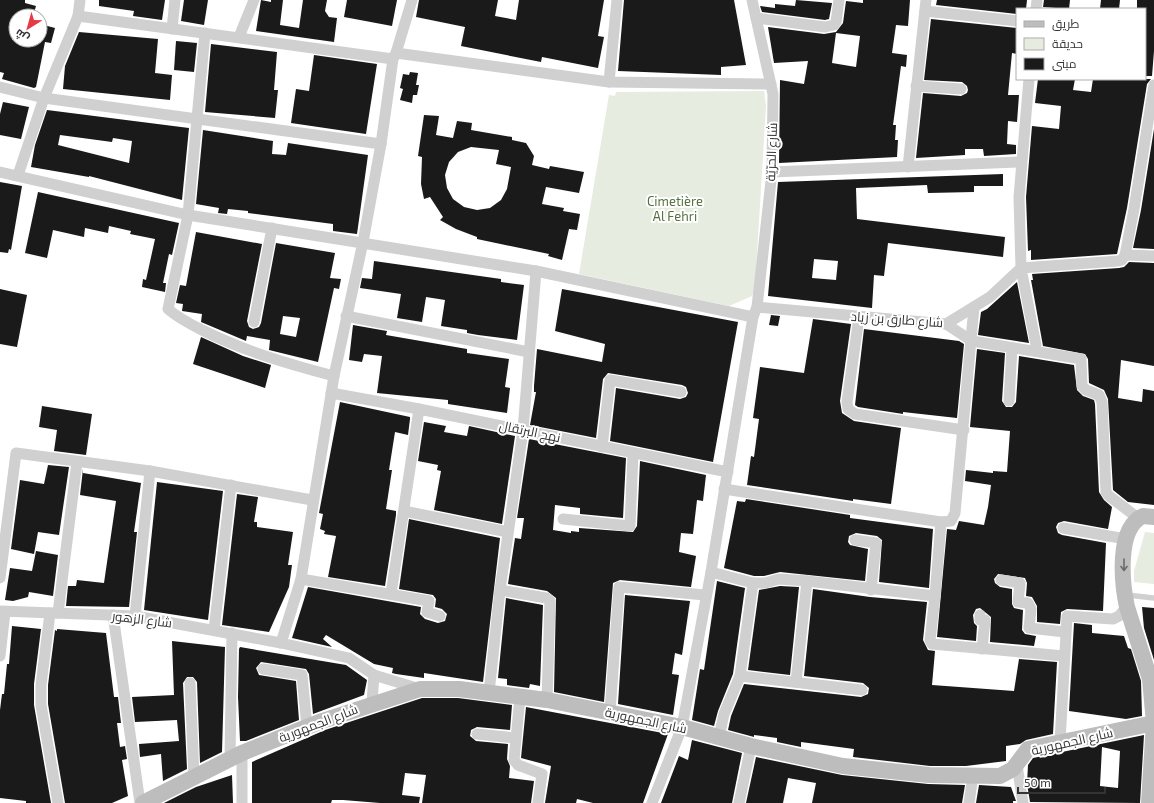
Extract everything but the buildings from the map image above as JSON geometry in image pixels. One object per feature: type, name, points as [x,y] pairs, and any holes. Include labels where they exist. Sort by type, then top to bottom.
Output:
[{"type":"street","points":[[18,175],[44,98],[78,16],[80,0]]},
{"type":"street","points":[[172,28],[175,0]]},
{"type":"street","points":[[239,37],[254,0]]},
{"type":"street","points":[[281,643],[300,579],[312,500],[334,376],[363,242],[395,56],[412,0]]},
{"type":"street","points":[[609,82],[617,0]]},
{"type":"street","name":"شارع الحرّيّة","points":[[652,803],[682,727],[705,595],[711,572],[753,317],[757,306],[772,172],[773,94],[752,0]]},
{"type":"street","points":[[756,18],[825,28],[836,22],[839,0]]},
{"type":"street","points":[[908,167],[925,5],[1016,21]]},
{"type":"street","points":[[78,16],[205,33],[609,82],[771,84]]},
{"type":"street","points":[[205,33],[188,215],[168,309],[180,318],[210,334],[260,355],[334,376]]},
{"type":"street","points":[[1029,80],[1019,197],[1021,268],[1036,345],[1034,350]]},
{"type":"street","points":[[1021,268],[1122,260],[1153,104],[1154,84]]},
{"type":"street","points":[[916,86],[961,89]]},
{"type":"street","points":[[0,87],[44,98],[196,120],[381,144]]},
{"type":"street","points":[[772,172],[1021,162]]},
{"type":"street","points":[[0,172],[188,215],[536,271],[753,317]]},
{"type":"street","points":[[254,322],[272,228]]},
{"type":"street","points":[[1124,255],[1154,256]]},
{"type":"street","name":"شارع طارق بن زياد","points":[[757,306],[859,317],[946,324],[990,297],[1021,268]]},
{"type":"street","points":[[489,693],[500,590],[523,430],[536,271]]},
{"type":"street","points":[[724,489],[949,522],[955,516],[974,307]]},
{"type":"street","points":[[346,316],[529,352]]},
{"type":"street","points":[[859,317],[847,402],[848,410],[855,414],[964,430]]},
{"type":"street","points":[[946,324],[972,341],[1032,352],[1034,350],[1077,357],[1082,361],[1082,386],[1086,390],[1099,395],[1102,402],[1106,492],[1109,496],[1138,518]]},
{"type":"street","points":[[1008,401],[1012,348]]},
{"type":"street","points":[[602,447],[610,380],[681,392]]},
{"type":"street","name":"نهج البرتقال","points":[[331,393],[419,409],[633,454],[728,472]]},
{"type":"street","points":[[391,594],[419,409]]},
{"type":"street","points":[[0,578],[16,453],[150,471],[312,500]]},
{"type":"street","points":[[563,519],[630,526],[633,454]]},
{"type":"street","points":[[58,803],[41,705],[41,685],[54,613],[77,462]]},
{"type":"street","points":[[135,616],[150,471]]},
{"type":"street","points":[[214,630],[231,485]]},
{"type":"street","points":[[404,511],[508,532]]},
{"type":"street","points":[[1151,797],[1154,723],[1150,679],[1126,601],[1124,562],[1126,539],[1129,530],[1138,518],[1143,516],[1154,517]]},
{"type":"street","points":[[942,522],[930,640],[931,643],[1064,656]]},
{"type":"street","points":[[1063,528],[1126,539]]},
{"type":"street","points":[[855,540],[876,543],[871,590]]},
{"type":"street","points":[[711,572],[753,583],[765,583],[780,579],[935,596]]},
{"type":"street","points":[[300,579],[429,601],[427,612],[440,616]]},
{"type":"street","points":[[1001,580],[1020,584],[1018,602],[1028,603],[1031,610],[1029,628],[1065,632]]},
{"type":"street","points":[[796,682],[807,581]]},
{"type":"street","points":[[719,737],[724,714],[740,676],[753,583]]},
{"type":"street","points":[[610,712],[619,587],[705,595]]},
{"type":"street","points":[[500,590],[546,598],[550,601],[547,700]]},
{"type":"street","points":[[1060,742],[1067,616],[1113,619],[1119,616],[1126,601]]},
{"type":"street","points":[[0,656],[2,612]]},
{"type":"street","name":"شارع الزهور","points":[[2,612],[135,616],[232,633],[349,658],[374,675],[420,689]]},
{"type":"street","points":[[113,615],[142,803]]},
{"type":"street","points":[[980,615],[980,620],[985,620],[982,649]]},
{"type":"street","points":[[232,633],[236,756],[242,803]]},
{"type":"street","points":[[262,669],[302,675],[306,684],[307,727]]},
{"type":"street","points":[[372,703],[374,675]]},
{"type":"street","points":[[740,676],[862,690]]},
{"type":"street","points":[[190,684],[194,776]]},
{"type":"street","name":"شارع الجمهورية","points":[[142,803],[159,798],[194,776],[236,756],[307,727],[372,703],[420,689],[459,689],[547,700],[682,727],[751,746],[843,766],[873,770],[973,776],[1000,776],[1006,774],[1017,764],[1028,749],[1154,723]]},
{"type":"street","points":[[520,697],[514,760],[522,767],[540,772],[543,776],[538,803]]},
{"type":"street","points":[[477,734],[516,738]]},
{"type":"street","points":[[739,803],[751,746]]},
{"type":"street","points":[[1017,764],[1023,803]]},
{"type":"street","points":[[969,803],[973,776]]},
{"type":"lane","points":[[1126,601],[1154,598]]},
{"type":"green space","name":"Cimetière Al Fehri","points":[[764,91],[766,106],[755,287],[752,296],[729,306],[579,274],[609,95],[615,96],[616,92]]},
{"type":"green space","points":[[1145,532],[1154,533],[1154,584],[1134,582],[1134,571]]}]
